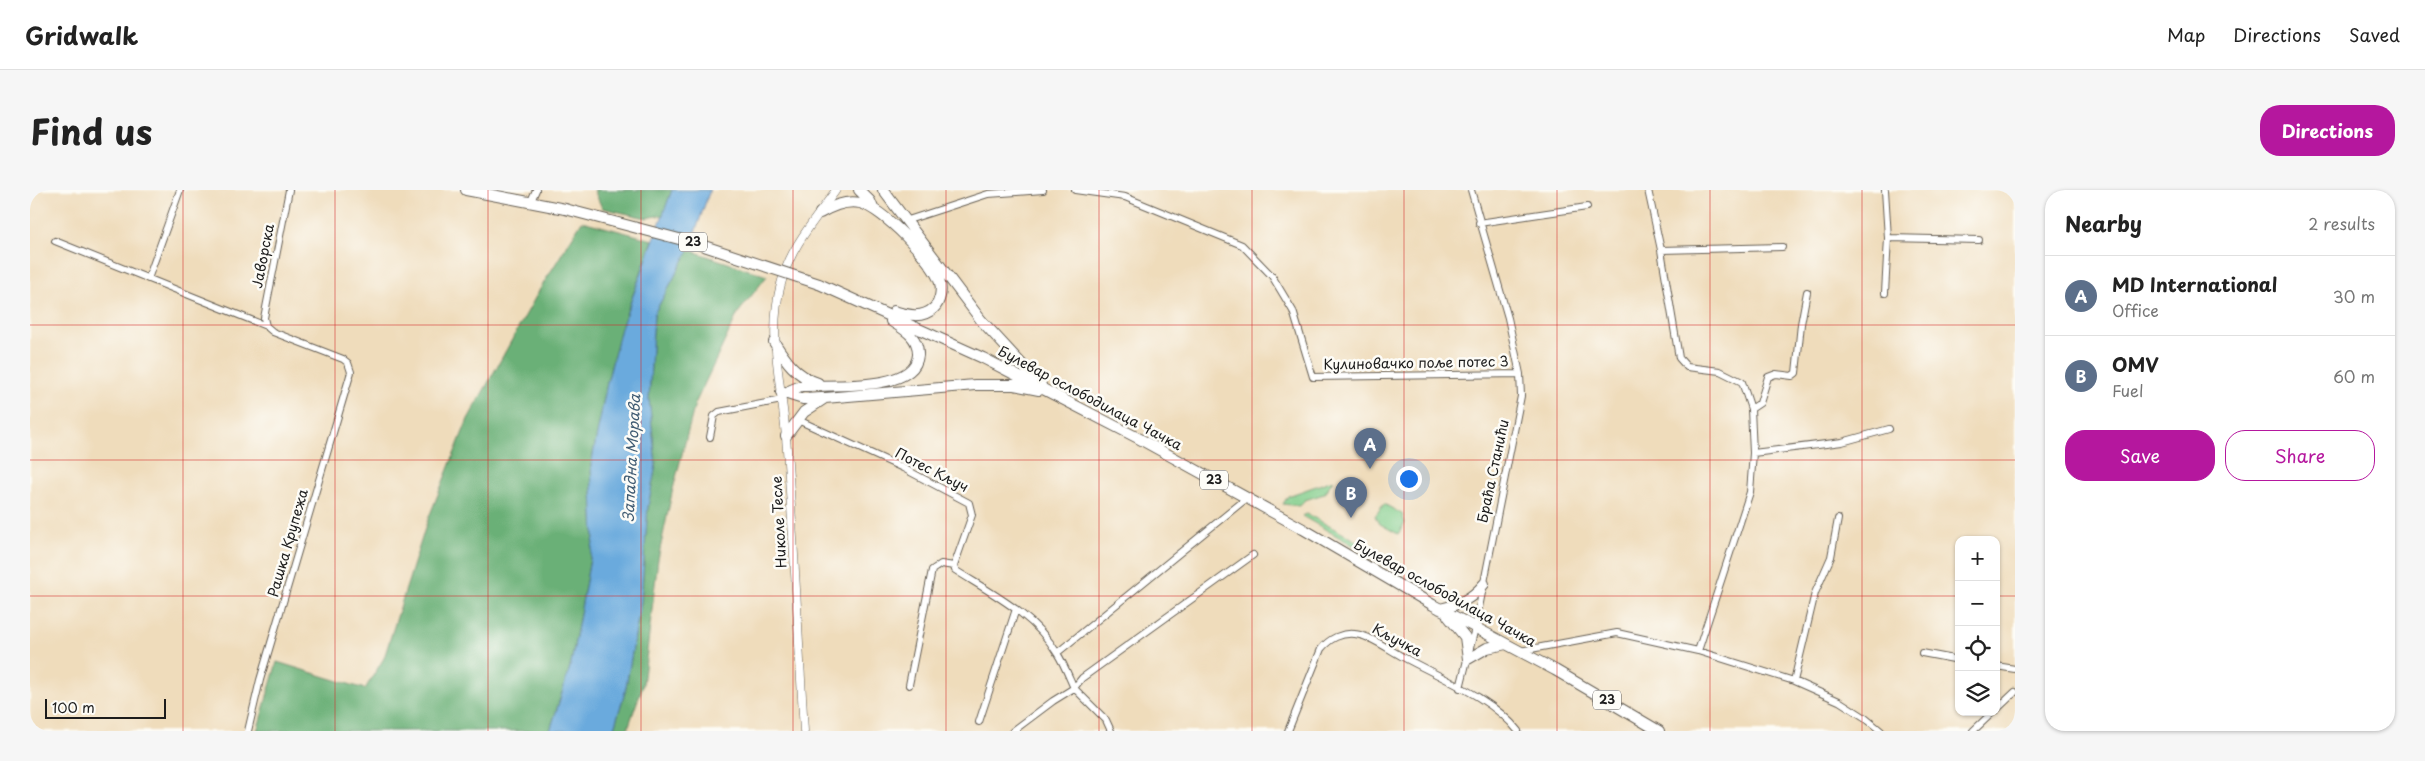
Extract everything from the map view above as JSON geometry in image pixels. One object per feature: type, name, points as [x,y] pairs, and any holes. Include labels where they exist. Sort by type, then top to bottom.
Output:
[{"type":"main road","name":"Булевар ослободилаца Чачка","points":[[466,190],[531,201],[688,241],[819,284],[882,311],[967,350],[1247,498],[1440,609],[1520,651],[1659,731]]},
{"type":"main road","points":[[859,190],[870,201],[874,210]]},
{"type":"main road","points":[[883,190],[981,320],[1045,390]]},
{"type":"main road","points":[[820,212],[850,202],[866,205],[890,223],[935,272],[941,289],[937,304],[924,314],[913,315],[882,311]]},
{"type":"main road","points":[[783,395],[800,386],[889,382],[912,368],[918,352],[914,338],[882,311]]},
{"type":"main road","points":[[774,342],[784,358],[798,374],[821,385]]},
{"type":"main road","points":[[783,395],[803,399],[825,398],[975,385],[1014,385],[1045,390]]},
{"type":"main road","points":[[786,436],[808,408],[825,398]]},
{"type":"main road","points":[[1440,609],[1459,604],[1471,598],[1484,584]]},
{"type":"main road","points":[[1440,609],[1465,637],[1468,659],[1487,648],[1507,644]]},
{"type":"street","points":[[148,279],[180,190]]},
{"type":"street","name":"Јаворска","points":[[266,326],[264,318],[289,190]]},
{"type":"street","points":[[531,201],[536,190]]},
{"type":"street","name":"Николе Тесле","points":[[804,731],[786,436],[783,395],[774,342],[774,312],[789,260],[803,235],[836,190]]},
{"type":"street","points":[[905,221],[988,194],[1043,190]]},
{"type":"street","name":"Кулиновачко поље потес 3","points":[[1075,190],[1125,197],[1242,245],[1272,276],[1293,311],[1313,377],[1520,374]]},
{"type":"street","name":"Браћа Станићи","points":[[1460,688],[1475,628],[1521,396],[1520,374],[1508,318],[1471,190]]},
{"type":"street","points":[[1648,190],[1682,363],[1687,367],[1720,371],[1739,378],[1746,387],[1751,409],[1753,453],[1750,492],[1698,651]]},
{"type":"street","points":[[1885,190],[1888,238],[1885,293]]},
{"type":"street","points":[[1479,223],[1587,207]]},
{"type":"street","points":[[1888,238],[1979,240]]},
{"type":"street","points":[[55,241],[266,326]]},
{"type":"street","points":[[1661,250],[1782,247]]},
{"type":"street","points":[[1751,409],[1760,403],[1768,378],[1776,374],[1792,376],[1796,373],[1801,324],[1807,292]]},
{"type":"street","name":"Рашка Крупежа","points":[[248,731],[260,680],[351,372],[348,363],[344,359],[273,332],[266,326]]},
{"type":"street","points":[[710,437],[714,416],[719,412],[783,395]]},
{"type":"street","name":"Потес Кључ","points":[[798,420],[904,468],[969,503],[972,515],[954,566]]},
{"type":"street","points":[[1753,453],[1826,444],[1889,429]]},
{"type":"street","points":[[1057,653],[1166,561],[1247,498]]},
{"type":"street","points":[[1794,681],[1815,593],[1831,557],[1838,519]]},
{"type":"street","points":[[1013,731],[1052,701],[1074,688],[1082,678],[1253,555]]},
{"type":"street","points":[[909,685],[932,570],[941,564],[954,566],[955,570],[1016,609],[1044,635],[1057,653],[1074,688],[1106,720],[1111,731]]},
{"type":"street","points":[[979,722],[1016,609]]},
{"type":"street","points":[[1520,651],[1617,633],[1698,651],[1794,681],[1839,701],[1864,717],[1881,731]]},
{"type":"street","name":"Кључка","points":[[1288,731],[1318,654],[1328,641],[1340,635],[1363,636],[1460,688]]},
{"type":"street","points":[[1922,653],[1955,659]]},
{"type":"street","points":[[2000,667],[2015,669]]},
{"type":"street","points":[[1460,688],[1494,709],[1518,731]]},
{"type":"street","points":[[2000,706],[2015,692]]},
{"type":"street","points":[[1973,731],[1989,716]]},
{"type":"green space","points":[[594,190],[672,190],[663,215],[646,218],[602,208]]},
{"type":"green space","points":[[582,221],[653,240],[621,328],[607,383],[591,465],[594,537],[571,664],[550,731],[257,731],[277,662],[365,689],[384,658],[427,522],[468,419],[540,289]]},
{"type":"green space","points":[[689,250],[767,276],[738,313],[695,404],[672,493],[658,559],[643,685],[627,731],[613,731],[625,692],[641,602],[648,506],[656,465],[649,399],[654,314]]},
{"type":"green space","points":[[1333,480],[1324,494],[1305,500],[1299,506],[1283,504],[1288,496]]},
{"type":"green space","points":[[1384,504],[1402,514],[1405,523],[1398,534],[1380,524],[1375,516]]},
{"type":"green space","points":[[1307,514],[1368,547],[1372,556],[1302,516]]},
{"type":"water","name":"Западна Морава","points":[[672,190],[710,190],[689,250],[654,314],[649,399],[656,465],[648,506],[641,602],[625,692],[613,731],[550,731],[571,664],[594,537],[591,465],[607,383],[621,328]]},
{"type":"place","name":"MD International","points":[[1370,469]]},
{"type":"place","name":"OMV","points":[[1351,518]]}]
